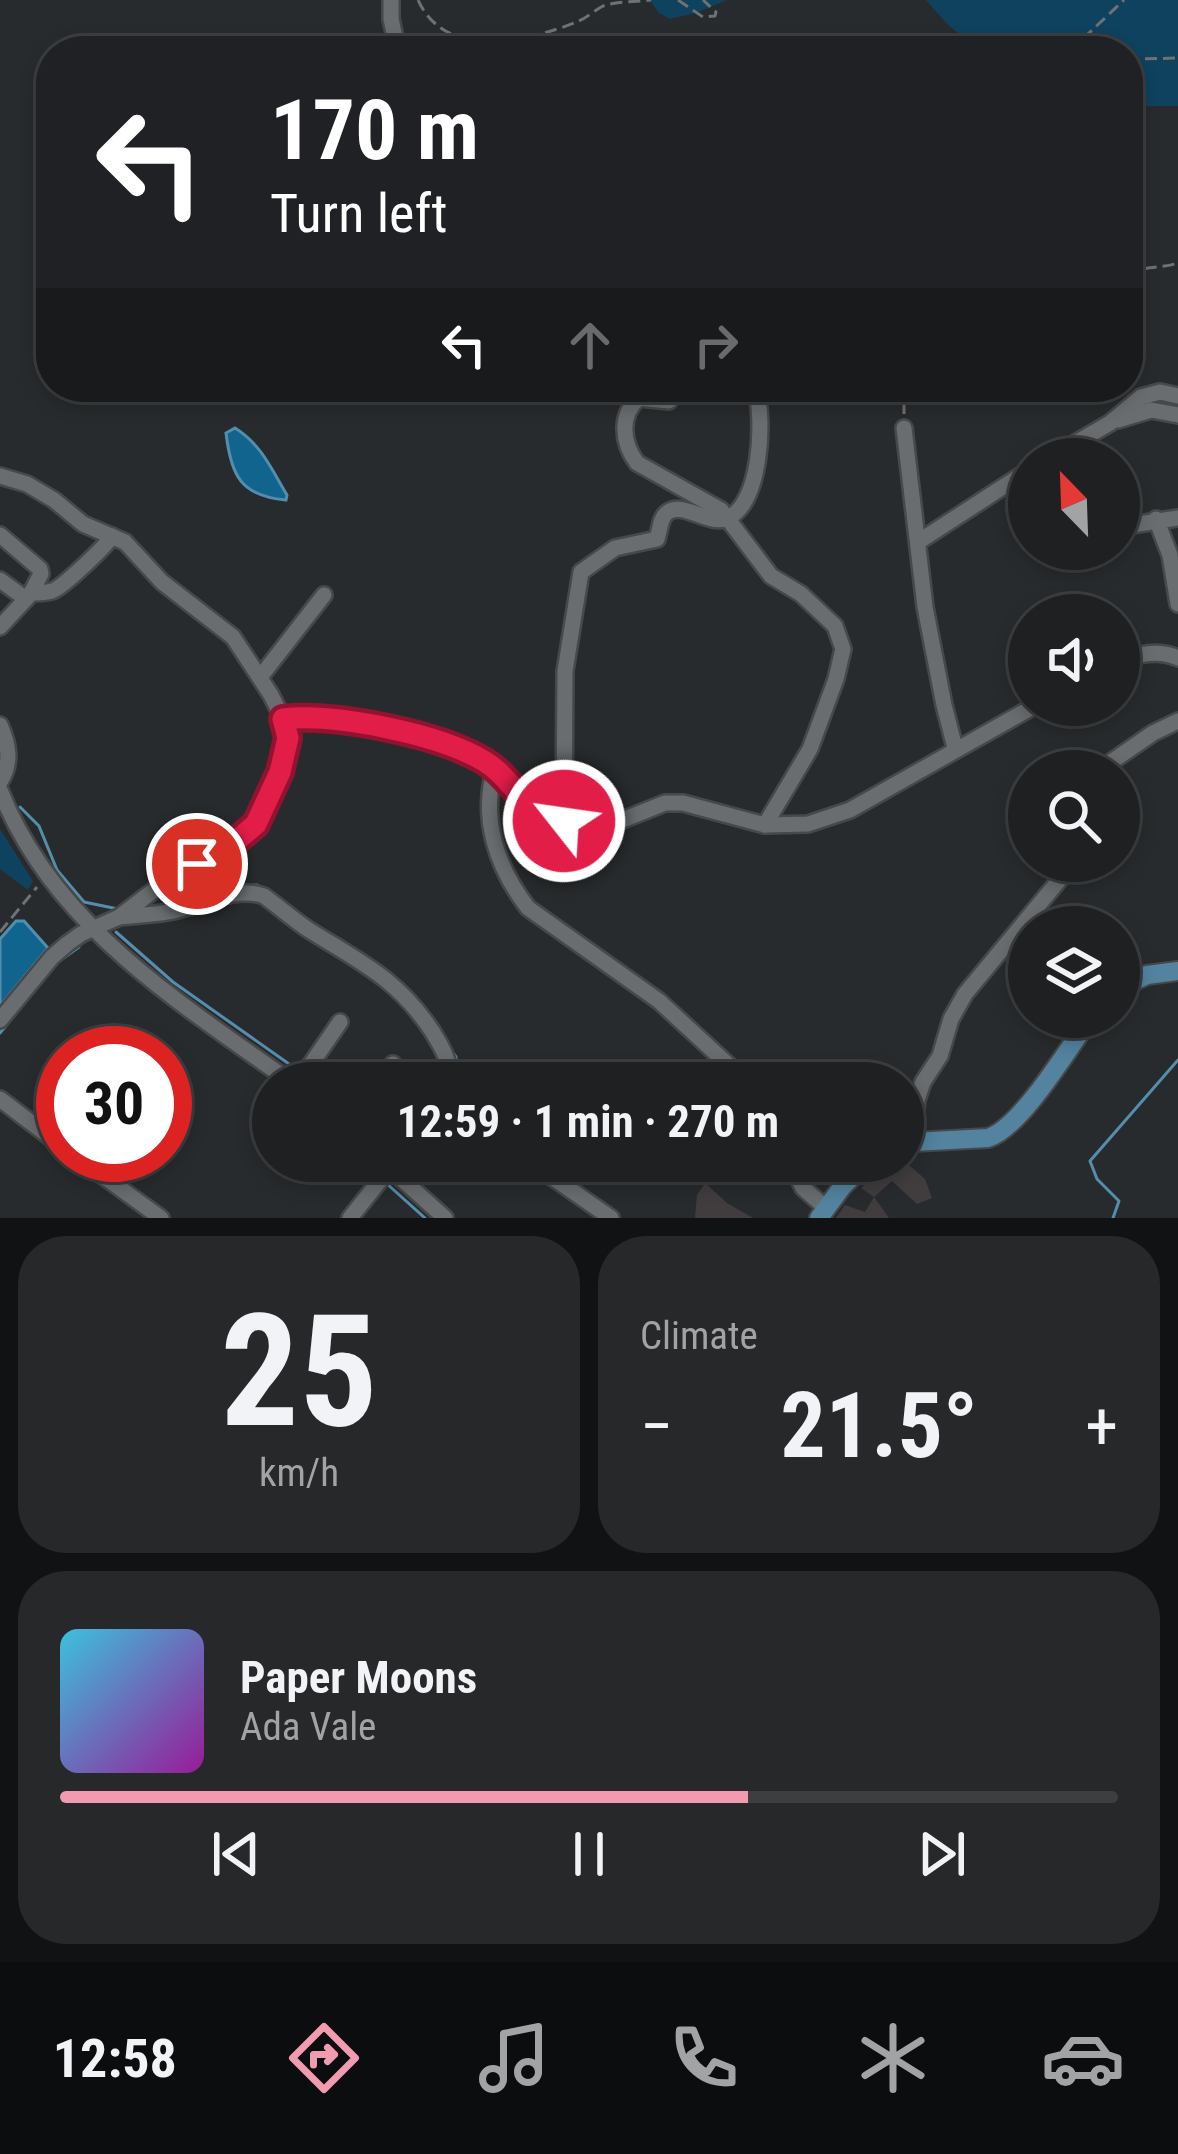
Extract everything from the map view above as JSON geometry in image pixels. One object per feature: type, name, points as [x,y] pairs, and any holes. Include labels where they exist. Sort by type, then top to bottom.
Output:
[{"type":"main road","points":[[1140,979],[1178,971]]},
{"type":"main road","points":[[924,1142],[999,1134],[1026,1106],[1076,1038]]},
{"type":"main road","points":[[824,1214],[847,1182]]},
{"type":"street","points":[[391,0],[395,36]]},
{"type":"street","points":[[1143,398],[1160,392],[1178,396]]},
{"type":"street","points":[[634,402],[625,421],[625,438],[637,463],[721,510],[771,576],[801,594],[835,626],[843,649],[810,749],[765,825]]},
{"type":"street","points":[[564,821],[565,671],[581,572],[615,548],[657,539],[669,512],[717,520],[737,511],[751,493],[757,472],[759,402]]},
{"type":"street","points":[[1084,438],[1136,402]]},
{"type":"street","points":[[1109,423],[1150,410],[1178,415]]},
{"type":"street","points":[[904,428],[925,608],[956,748]]},
{"type":"street","points":[[0,476],[27,484],[83,524],[125,542],[162,582],[232,637],[261,676],[288,738],[280,772],[256,824],[228,848],[67,944],[0,1020]]},
{"type":"street","points":[[918,542],[1008,484]]},
{"type":"street","points":[[1140,523],[1178,518]]},
{"type":"street","points":[[1156,520],[1169,555],[1178,604]]},
{"type":"street","points":[[0,535],[41,574],[0,627]]},
{"type":"street","points":[[0,580],[28,596],[55,591],[112,536]]},
{"type":"street","points":[[261,676],[325,595]]},
{"type":"street","points":[[1140,656],[1153,652],[1178,658]]},
{"type":"street","points":[[283,719],[338,720],[457,748],[495,769],[536,812],[551,819],[605,827],[665,803],[683,803],[765,825],[827,820],[1008,720]]},
{"type":"street","points":[[1128,750],[1178,721]]},
{"type":"street","points":[[0,725],[9,754],[0,786],[45,876],[93,928],[178,1004],[272,1062]]},
{"type":"street","points":[[495,769],[489,789],[489,828],[514,890],[528,908],[659,1000],[725,1062]]},
{"type":"street","points":[[924,1080],[940,1056],[947,1027],[965,994],[1058,882]]},
{"type":"street","points":[[126,911],[170,912],[244,893],[264,896],[361,959],[410,1001],[448,1062]]},
{"type":"street","points":[[311,1062],[340,1022]]},
{"type":"street","points":[[0,1100],[36,1127]]},
{"type":"street","points":[[111,1182],[161,1218]]},
{"type":"street","points":[[350,1218],[376,1182]]},
{"type":"street","points":[[402,1182],[445,1218]]},
{"type":"street","points":[[559,1182],[608,1217]]},
{"type":"street","points":[[800,1182],[824,1214]]},
{"type":"path","points":[[418,0],[424,14],[441,29],[464,36]]},
{"type":"path","points":[[532,36],[582,20],[604,5],[651,0]]},
{"type":"path","points":[[678,0],[712,18],[716,12],[703,0]]},
{"type":"path","points":[[1086,36],[1124,0]]},
{"type":"path","points":[[1143,59],[1178,58]]},
{"type":"path","points":[[1143,268],[1178,263]]},
{"type":"path","points":[[904,402],[904,428]]},
{"type":"path","points":[[0,932],[45,876]]},
{"type":"shaded area","points":[[650,0],[727,0],[670,19]]},
{"type":"shaded area","points":[[926,0],[1178,0],[1178,106],[1143,106],[1143,36],[962,36]]},
{"type":"shaded area","points":[[235,428],[265,458],[286,500],[258,494],[241,481],[226,433]]},
{"type":"shaded area","points":[[0,829],[33,881],[28,890],[0,869]]},
{"type":"shaded area","points":[[16,921],[24,921],[48,948],[0,1006],[0,939]]},
{"type":"building","points":[[925,1179],[932,1198],[917,1204],[893,1182]]},
{"type":"building","points":[[868,1182],[891,1182],[874,1197],[861,1188]]},
{"type":"building","points":[[705,1183],[753,1218],[695,1218],[697,1195]]},
{"type":"building","points":[[874,1197],[889,1218],[836,1218],[845,1205],[865,1212]]},
{"type":"waterway","points":[[20,807],[39,826],[57,870],[84,902],[118,909]]},
{"type":"waterway","points":[[245,886],[265,889]]},
{"type":"waterway","points":[[116,932],[173,982],[286,1062]]},
{"type":"waterway","points":[[0,1033],[58,962],[79,947]]},
{"type":"waterway","points":[[448,1045],[456,1062]]},
{"type":"waterway","points":[[1113,1218],[1119,1201],[1097,1179],[1090,1161],[1178,1060]]},
{"type":"waterway","points":[[386,1183],[425,1218]]},
{"type":"route","points":[[197,864],[228,848],[256,824],[280,772],[288,738],[283,719],[338,720],[457,748],[495,769],[536,812],[564,821]]}]
